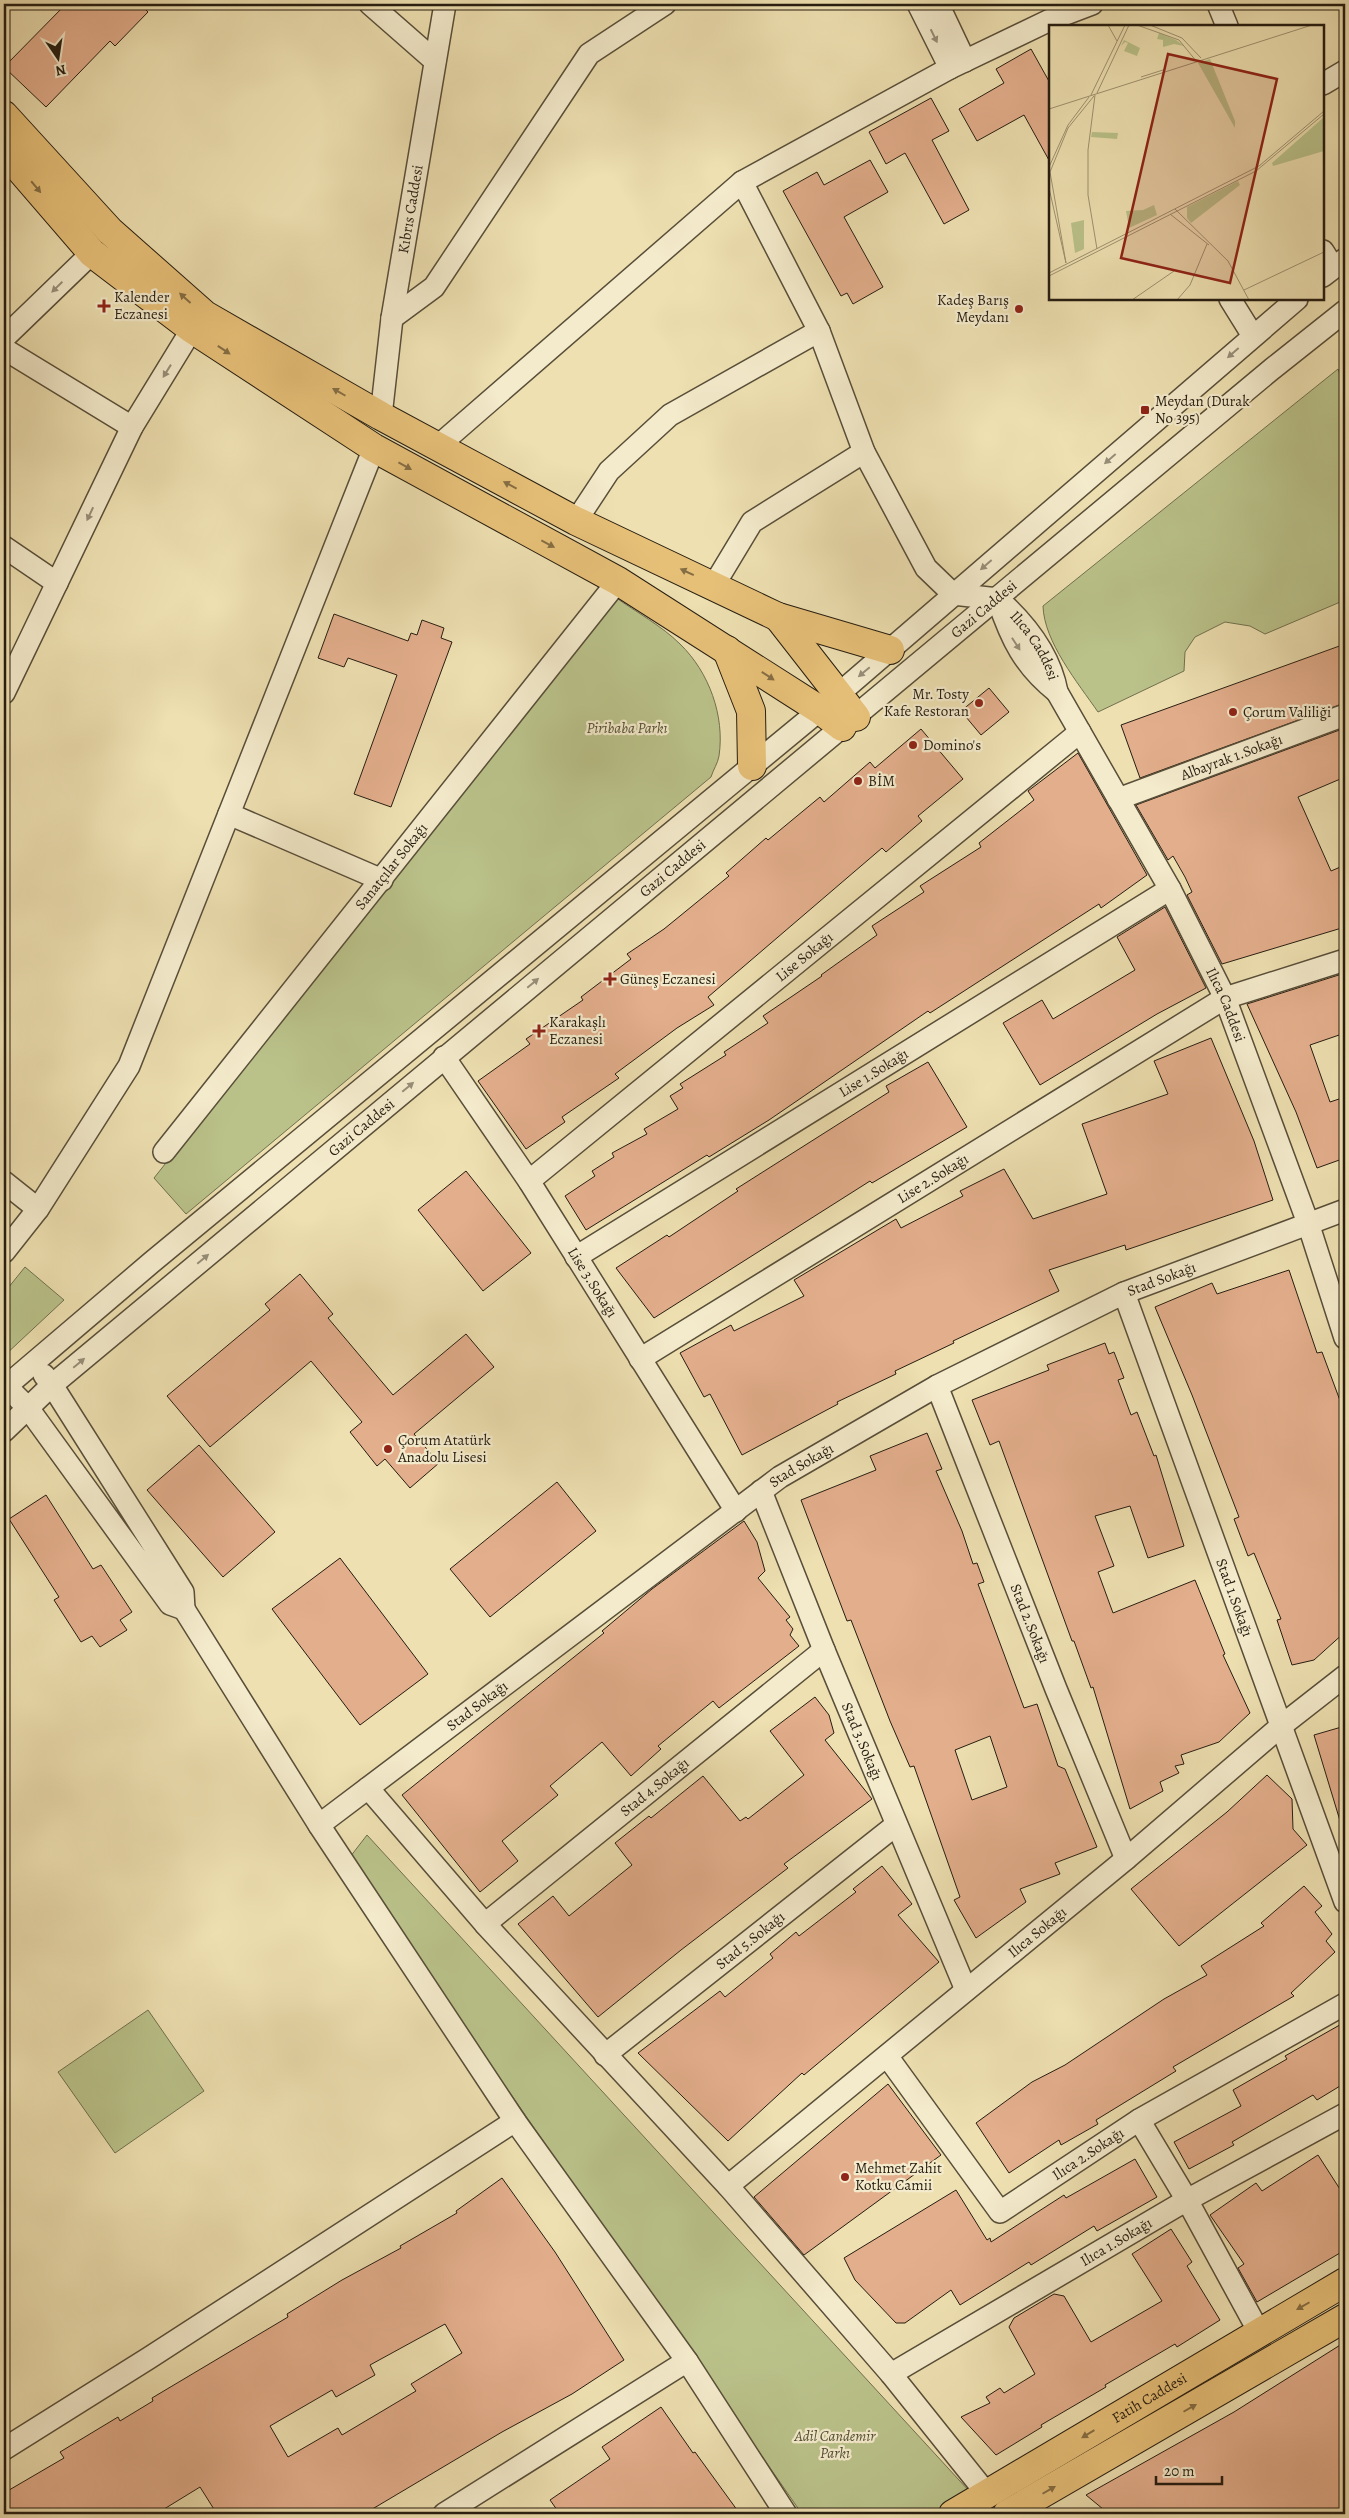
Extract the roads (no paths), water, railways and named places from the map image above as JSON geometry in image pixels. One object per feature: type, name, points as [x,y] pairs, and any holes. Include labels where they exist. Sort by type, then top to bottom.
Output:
[{"type":"main road","points":[[4,115],[110,231],[205,316],[381,416],[576,521],[778,617],[890,650]]},
{"type":"main road","points":[[4,151],[92,253],[192,329],[374,448],[618,581],[727,650],[829,702]]},
{"type":"main road","points":[[778,617],[829,702],[849,722]]},
{"type":"main road","points":[[727,650],[751,711],[752,766]]},
{"type":"main road","name":"Fatih Caddesi","points":[[953,2514],[993,2504],[1260,2332],[1345,2282]]},
{"type":"main road","name":"Fatih Caddesi","points":[[1007,2514],[1345,2318]]},
{"type":"street","points":[[370,4],[435,61]]},
{"type":"street","name":"Kıbrıs Caddesi","points":[[381,416],[392,318],[445,4]]},
{"type":"street","points":[[392,318],[434,287],[589,54],[665,4]]},
{"type":"street","points":[[918,4],[958,64]]},
{"type":"street","points":[[938,4],[958,64]]},
{"type":"street","points":[[438,446],[742,182],[958,64],[1092,4]]},
{"type":"street","points":[[1218,4],[1226,25]]},
{"type":"street","points":[[1324,83],[1345,71]]},
{"type":"street","points":[[742,182],[819,331],[864,452],[926,568],[953,594],[998,599]]},
{"type":"street","points":[[4,338],[92,253]]},
{"type":"street","points":[[1231,300],[1253,336]]},
{"type":"street","name":"Gazi Caddesi","points":[[5,1387],[152,1262],[496,980],[829,702],[1296,300]]},
{"type":"street","name":"Gazi Caddesi","points":[[4,1431],[52,1385],[444,1057],[998,599],[1272,369],[1345,311]]},
{"type":"street","points":[[4,694],[132,427],[192,329]]},
{"type":"street","points":[[576,521],[609,471],[670,415],[819,331]]},
{"type":"street","points":[[4,349],[132,427]]},
{"type":"street","points":[[4,1252],[38,1209],[129,1066],[374,448]]},
{"type":"street","points":[[714,585],[752,522],[864,452]]},
{"type":"street","points":[[4,547],[57,584]]},
{"type":"street","name":"Sanatçılar Sokağı","points":[[164,1152],[618,581]]},
{"type":"street","name":"Ilıca Caddesi","points":[[998,599],[1023,621],[1053,672],[1057,692],[1170,889],[1225,998],[1308,1223],[1345,1338]]},
{"type":"street","name":"Albayrak 1.Sokağı","points":[[1118,798],[1345,715]]},
{"type":"street","name":"Lise Sokağı","points":[[529,1181],[1080,732]]},
{"type":"street","points":[[229,814],[382,880]]},
{"type":"street","name":"Lise 1.Sokağı","points":[[576,1257],[1170,889]]},
{"type":"street","name":"Lise 2.Sokağı","points":[[640,1359],[1225,998],[1345,960]]},
{"type":"street","name":"Lise 3.Sokağı","points":[[444,1057],[529,1181],[736,1511]]},
{"type":"street","points":[[4,1182],[38,1209]]},
{"type":"street","name":"Stad Sokağı","points":[[319,1825],[780,1477],[936,1386],[1124,1293],[1345,1210]]},
{"type":"street","name":"Stad 1.Sokağı","points":[[1124,1293],[1345,1902]]},
{"type":"street","points":[[34,1363],[52,1385],[184,1592],[184,1609],[319,1825],[515,2121],[687,2361],[786,2514]]},
{"type":"street","name":"Stad 2.Sokağı","points":[[936,1386],[1056,1689],[1126,1859]]},
{"type":"street","points":[[5,1387],[28,1408],[170,1604],[184,1609]]},
{"type":"street","name":"Stad 3.Sokağı","points":[[761,1491],[824,1650],[966,1990]]},
{"type":"street","name":"Stad 4.Sokağı","points":[[485,1924],[824,1650]]},
{"type":"street","name":"Ilıca Sokağı","points":[[728,2186],[1126,1859],[1282,1726],[1345,1676]]},
{"type":"street","points":[[368,1788],[485,1924],[728,2186],[891,2374],[993,2504]]},
{"type":"street","name":"Stad 5.Sokağı","points":[[605,2055],[896,1824]]},
{"type":"street","name":"Ilıca 2.Sokağı","points":[[887,2056],[1000,2212],[1138,2120],[1345,2004]]},
{"type":"street","name":"Ilıca 1.Sokağı","points":[[891,2374],[1187,2200],[1345,2114]]},
{"type":"street","points":[[1138,2120],[1187,2200],[1260,2332]]},
{"type":"street","points":[[4,2449],[149,2358],[515,2121]]},
{"type":"street","points":[[444,2514],[687,2361]]},
{"type":"place","name":"Kalender Eczanesi","points":[[104,306]]},
{"type":"place","name":"Kadeş Barış Meydanı","points":[[1019,309]]},
{"type":"place","name":"Meydan (Durak No 395)","points":[[1145,410]]},
{"type":"place","name":"Mr. Tosty Kafe Restoran","points":[[979,703]]},
{"type":"place","name":"Çorum Valiliği","points":[[1233,712]]},
{"type":"place","name":"Domino's","points":[[913,745]]},
{"type":"place","name":"BİM","points":[[858,781]]},
{"type":"place","name":"Güneş Eczanesi","points":[[610,979]]},
{"type":"place","name":"Karakaşlı Eczanesi","points":[[539,1031]]},
{"type":"place","name":"Çorum Atatürk Anadolu Lisesi","points":[[388,1449]]},
{"type":"place","name":"Mehmet Zahit Kotku Camii","points":[[845,2177]]},
{"type":"park label","name":"Piribaba Parkı","points":[[627,728]]},
{"type":"park label","name":"Adil Candemir Parkı","points":[[835,2444]]}]
